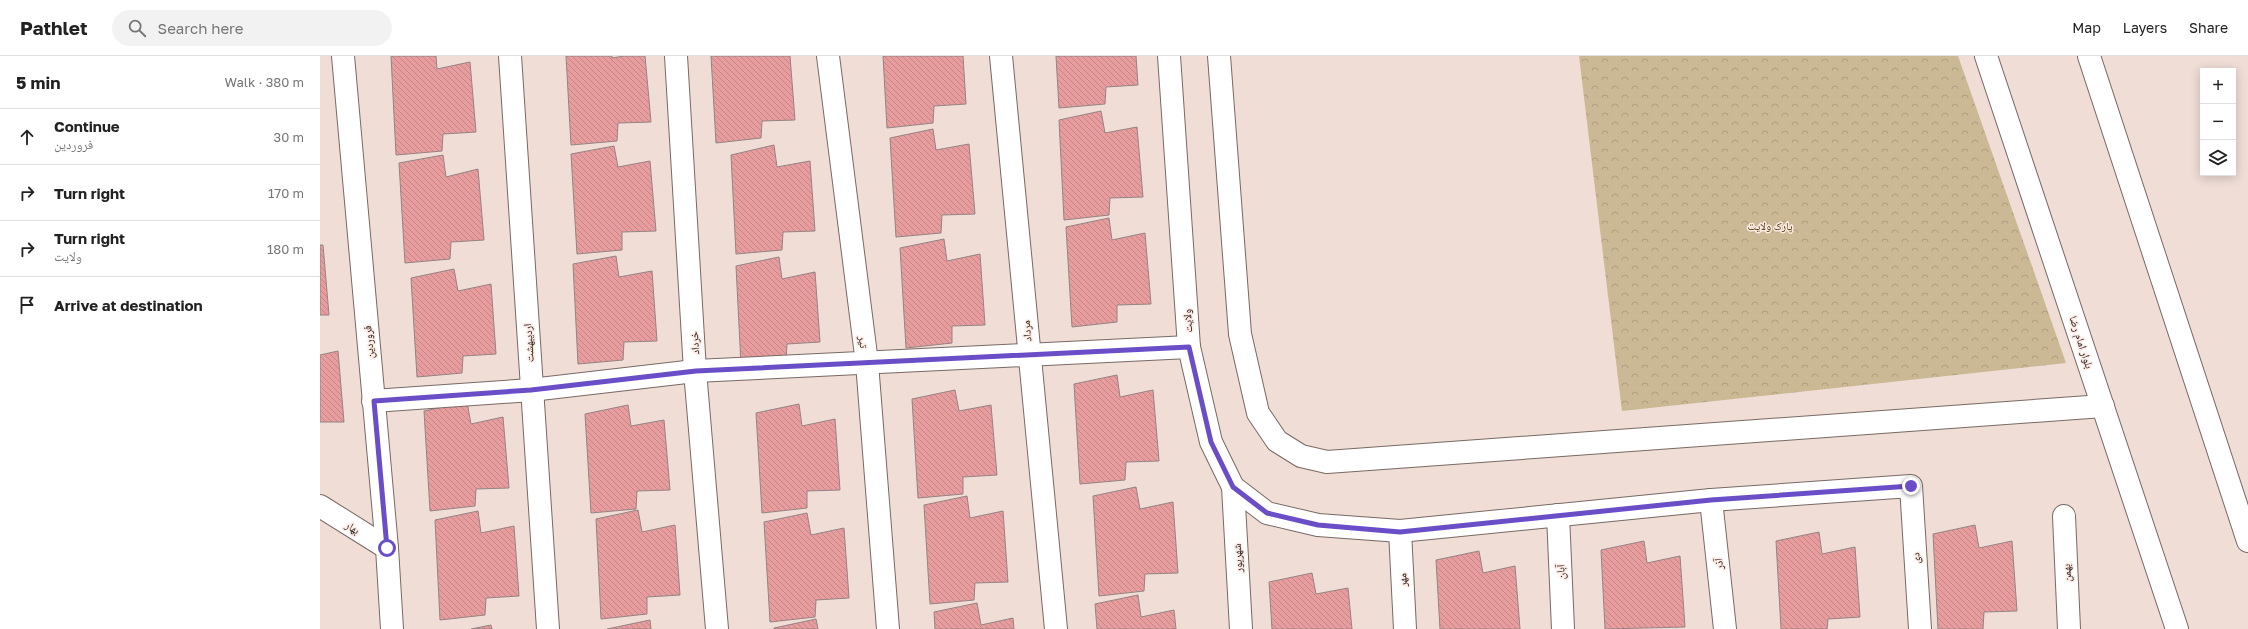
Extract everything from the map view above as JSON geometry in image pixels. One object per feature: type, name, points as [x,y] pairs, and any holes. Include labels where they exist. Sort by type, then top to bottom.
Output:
[{"type":"street","name":"فروردین","points":[[343,56],[387,548],[392,629]]},
{"type":"street","name":"اردیبهشت","points":[[510,56],[548,629]]},
{"type":"street","name":"خرداد","points":[[676,56],[696,371],[717,629]]},
{"type":"street","name":"تیر","points":[[828,56],[867,362],[888,629]]},
{"type":"street","name":"مرداد","points":[[1001,56],[1028,354],[1056,629]]},
{"type":"street","name":"ولایت","points":[[1169,56],[1189,347],[1211,442],[1233,487],[1267,513],[1318,525],[1400,532],[1711,500],[1911,486]]},
{"type":"street","points":[[1219,56],[1240,334],[1258,413],[1277,442],[1301,456],[1327,462],[2103,406]]},
{"type":"street","name":"بلوار امام رضا","points":[[1986,56],[2177,629]]},
{"type":"street","points":[[2089,56],[2248,541]]},
{"type":"street","points":[[374,401],[531,390],[696,371],[1189,347]]},
{"type":"street","name":"دی","points":[[1911,486],[1920,629]]},
{"type":"street","name":"شهریور","points":[[1233,487],[1241,629]]},
{"type":"street","name":"آذر","points":[[1711,500],[1725,629]]},
{"type":"street","name":"بهار","points":[[320,506],[387,548]]},
{"type":"street","name":"آبان","points":[[1558,515],[1563,629]]},
{"type":"street","name":"بهمن","points":[[2064,516],[2069,629]]},
{"type":"street","name":"مهر","points":[[1400,532],[1405,629]]},
{"type":"green space","name":"پارک ولایت","points":[[1579,56],[1958,56],[2066,363],[1622,411]]},
{"type":"building","points":[[391,56],[436,56],[437,69],[470,62],[476,132],[443,134],[442,151],[396,155]]},
{"type":"building","points":[[566,56],[612,56],[612,58],[624,56],[645,56],[651,122],[618,123],[617,141],[571,145]]},
{"type":"building","points":[[711,56],[790,56],[795,120],[762,121],[761,138],[716,143]]},
{"type":"building","points":[[883,56],[963,56],[966,104],[934,106],[933,123],[887,128]]},
{"type":"building","points":[[1056,56],[1136,56],[1138,85],[1106,87],[1105,104],[1059,108]]},
{"type":"building","points":[[1101,111],[1105,133],[1137,127],[1143,197],[1110,198],[1109,215],[1064,220],[1059,120]]},
{"type":"building","points":[[933,129],[936,150],[969,144],[975,214],[942,215],[941,233],[896,237],[890,138]]},
{"type":"building","points":[[774,145],[777,167],[810,161],[815,231],[783,232],[782,250],[736,254],[731,155]]},
{"type":"building","points":[[614,146],[618,167],[650,161],[656,231],[622,232],[622,250],[577,254],[571,154]]},
{"type":"building","points":[[443,155],[446,177],[478,169],[484,240],[451,242],[450,259],[405,263],[399,163]]},
{"type":"building","points":[[1109,218],[1112,240],[1145,233],[1151,304],[1117,305],[1117,322],[1072,327],[1066,227]]},
{"type":"building","points":[[944,239],[947,261],[980,254],[985,325],[952,326],[952,343],[906,348],[900,248]]},
{"type":"building","points":[[320,245],[323,245],[329,315],[320,315]]},
{"type":"building","points":[[616,256],[619,277],[652,271],[657,341],[624,342],[623,360],[578,364],[573,264]]},
{"type":"building","points":[[779,257],[782,279],[815,272],[820,342],[787,344],[786,361],[741,365],[736,266]]},
{"type":"building","points":[[454,269],[458,291],[491,284],[496,354],[463,356],[462,373],[417,377],[411,278]]},
{"type":"building","points":[[338,351],[344,422],[320,422],[320,355]]},
{"type":"building","points":[[1117,375],[1120,397],[1153,390],[1159,461],[1126,462],[1125,480],[1080,484],[1074,384]]},
{"type":"building","points":[[955,390],[959,411],[991,405],[997,475],[963,477],[963,494],[918,498],[912,399]]},
{"type":"building","points":[[467,402],[471,424],[503,417],[509,488],[476,489],[475,506],[430,511],[424,411]]},
{"type":"building","points":[[799,404],[802,426],[835,419],[840,490],[807,491],[807,508],[762,513],[756,413]]},
{"type":"building","points":[[628,405],[631,426],[664,420],[670,490],[637,491],[636,509],[591,513],[585,414]]},
{"type":"building","points":[[1136,487],[1140,509],[1173,502],[1178,573],[1145,574],[1144,591],[1099,596],[1093,496]]},
{"type":"building","points":[[967,496],[970,518],[1003,511],[1008,582],[975,583],[974,600],[930,604],[924,505]]},
{"type":"building","points":[[638,510],[642,532],[675,525],[680,595],[647,597],[647,614],[601,619],[596,519]]},
{"type":"building","points":[[478,511],[481,533],[514,526],[519,596],[486,598],[485,615],[440,620],[435,520]]},
{"type":"building","points":[[807,513],[811,535],[844,528],[849,598],[816,600],[815,617],[770,622],[764,522]]},
{"type":"building","points":[[1975,525],[1979,548],[2012,541],[2017,611],[1984,612],[1983,629],[1938,629],[1933,534]]},
{"type":"building","points":[[1819,532],[1822,554],[1855,547],[1860,617],[1828,619],[1827,629],[1781,629],[1776,541]]},
{"type":"building","points":[[1644,541],[1647,563],[1680,556],[1685,627],[1605,629],[1601,550]]},
{"type":"building","points":[[1479,551],[1483,573],[1515,566],[1520,629],[1440,629],[1436,560]]},
{"type":"building","points":[[1312,573],[1316,594],[1348,588],[1352,629],[1272,629],[1269,582]]},
{"type":"building","points":[[1138,595],[1141,617],[1174,610],[1176,629],[1097,629],[1095,604]]},
{"type":"building","points":[[977,603],[981,625],[1013,618],[1014,629],[935,629],[934,612]]},
{"type":"building","points":[[816,619],[818,629],[774,629],[774,628]]},
{"type":"building","points":[[650,620],[651,629],[607,629]]},
{"type":"building","points":[[491,625],[492,629],[471,629]]},
{"type":"route","points":[[387,548],[374,401],[531,390],[696,371],[1189,347],[1211,442],[1233,487],[1267,513],[1318,525],[1400,532],[1711,500],[1911,486]]}]
